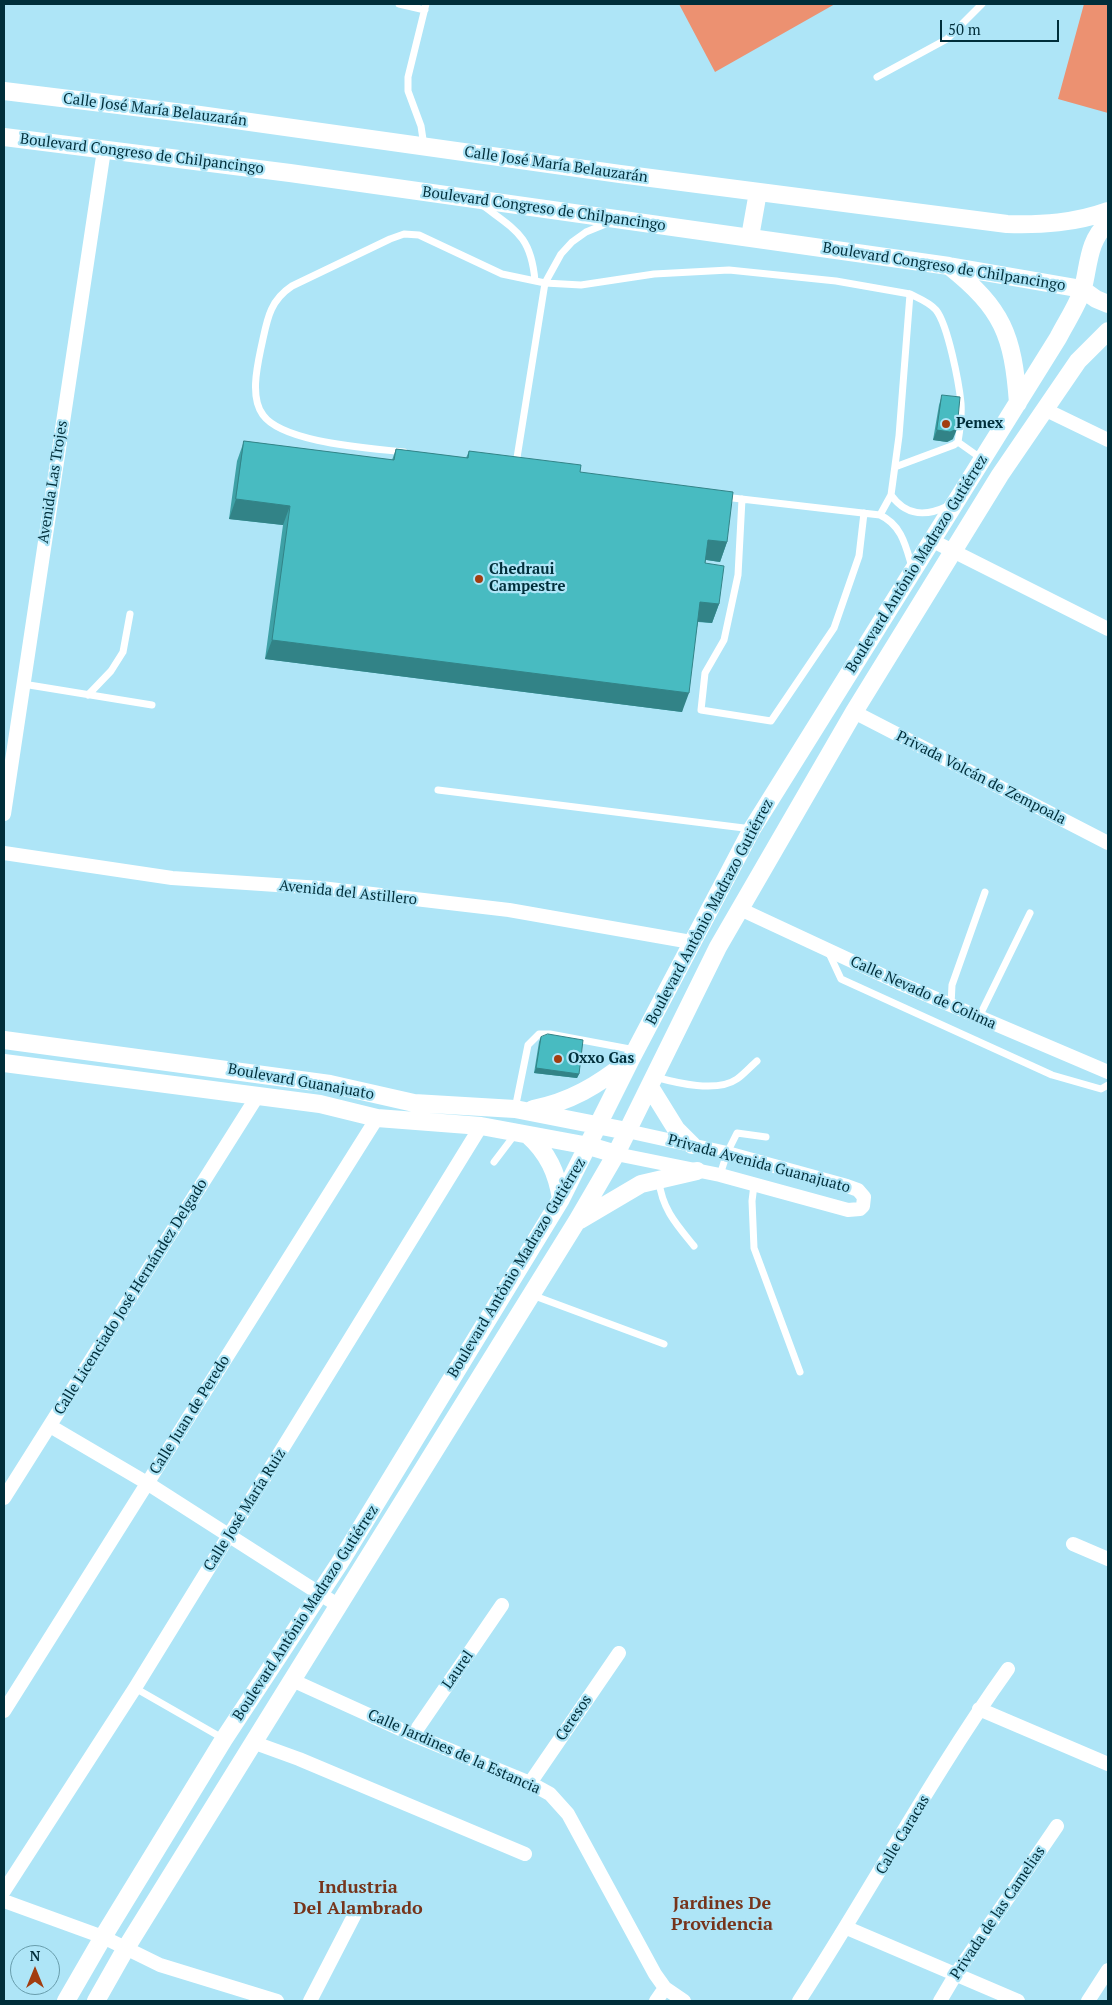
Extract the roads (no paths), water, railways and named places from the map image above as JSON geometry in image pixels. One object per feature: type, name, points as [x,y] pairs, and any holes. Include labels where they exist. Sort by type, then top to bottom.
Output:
[{"type":"street","name":"Calle José María Belauzarán","points":[[4,90],[1007,224],[1040,225],[1068,222],[1108,211]]},
{"type":"street","name":"Boulevard Congreso de Chilpancingo","points":[[4,136],[949,266],[1082,289]]},
{"type":"street","name":"Avenida Las Trojes","points":[[4,814],[104,150]]},
{"type":"street","points":[[750,238],[758,192]]},
{"type":"street","name":"Boulevard Antônio Madrazo Gutiérrez","points":[[66,2001],[103,1936],[224,1739],[318,1593],[340,1564],[561,1199],[691,942],[752,829],[1058,338],[1082,289],[1086,266],[1093,244],[1108,223]]},
{"type":"street","points":[[949,266],[977,289],[999,316],[1013,356],[1018,403]]},
{"type":"street","points":[[1082,289],[1096,299],[1108,304]]},
{"type":"street","name":"Boulevard Antônio Madrazo Gutiérrez","points":[[96,2001],[126,1948],[294,1681],[577,1221],[616,1154],[718,947],[854,712],[952,551],[1044,409],[1078,361],[1108,331]]},
{"type":"street","points":[[1044,409],[1108,440]]},
{"type":"street","points":[[932,540],[1108,629]]},
{"type":"street","name":"Privada Volcán de Zempoala","points":[[854,712],[1108,843]]},
{"type":"street","name":"Avenida del Astillero","points":[[4,853],[172,878],[320,888],[509,910],[691,942]]},
{"type":"street","name":"Calle Nevado de Colima","points":[[740,909],[951,1006],[1108,1072]]},
{"type":"street","name":"Boulevard Guanajuato","points":[[4,1040],[330,1084],[414,1103],[520,1110],[600,1124],[627,1131]]},
{"type":"street","points":[[520,1110],[562,1102],[579,1095],[634,1054]]},
{"type":"street","name":"Boulevard Guanajuato","points":[[4,1063],[320,1104],[377,1118],[481,1126],[589,1146],[616,1154]]},
{"type":"street","points":[[653,1082],[676,1129],[692,1145]]},
{"type":"street","name":"Calle Licenciado José Hernández Delgado","points":[[4,1498],[258,1095]]},
{"type":"street","name":"Calle Juan de Peredo","points":[[4,1711],[377,1118]]},
{"type":"street","name":"Calle José María Ruiz","points":[[4,1891],[135,1688],[481,1126]]},
{"type":"street","name":"Privada Avenida Guanajuato","points":[[616,1154],[720,1175],[848,1210],[860,1209],[864,1202],[861,1193],[847,1186],[727,1153],[627,1131]]},
{"type":"street","points":[[522,1134],[538,1144],[552,1164],[561,1199]]},
{"type":"street","points":[[577,1221],[629,1189],[659,1178],[696,1171]]},
{"type":"street","points":[[50,1426],[147,1483],[340,1606]]},
{"type":"street","points":[[1073,1544],[1107,1556]]},
{"type":"street","name":"Laurel","points":[[413,1735],[502,1605]]},
{"type":"street","name":"Ceresos","points":[[530,1783],[619,1653]]},
{"type":"street","name":"Calle Caracas","points":[[799,2001],[847,1928],[979,1709],[1008,1669]]},
{"type":"street","name":"Calle Jardines de la Estancia","points":[[294,1681],[413,1735],[530,1783],[550,1794],[568,1814],[664,1988],[684,2001]]},
{"type":"street","points":[[979,1709],[1108,1764]]},
{"type":"street","points":[[254,1742],[525,1854]]},
{"type":"street","name":"Privada de las Camelias","points":[[940,2001],[956,1974],[1057,1826]]},
{"type":"street","points":[[4,1900],[103,1936],[160,1965],[277,2001]]},
{"type":"street","points":[[310,2001],[357,1910]]},
{"type":"street","points":[[847,1928],[1018,2001]]},
{"type":"street","points":[[1088,2001],[1108,1970]]},
{"type":"street","points":[[656,2001],[664,1988]]},
{"type":"lane","points":[[399,4],[425,7],[408,77],[408,91],[422,126],[424,146]]},
{"type":"lane","points":[[877,77],[947,39],[982,4]]},
{"type":"lane","points":[[475,200],[507,224],[529,246],[533,261],[534,280]]},
{"type":"lane","points":[[515,467],[545,283],[561,254],[572,242],[586,232],[615,220]]},
{"type":"lane","points":[[413,453],[292,435],[270,423],[261,414],[257,401],[257,368],[272,307],[280,294],[292,286],[404,234],[419,235],[430,239],[502,274],[545,283],[580,285],[654,274],[728,270],[827,280],[910,294],[926,301],[943,322],[961,404],[958,442]]},
{"type":"lane","points":[[880,515],[891,495],[895,467],[910,320],[910,294]]},
{"type":"lane","points":[[958,442],[982,459]]},
{"type":"lane","points":[[895,467],[944,450],[958,442]]},
{"type":"lane","points":[[506,466],[525,469]]},
{"type":"lane","points":[[891,495],[900,506],[920,513],[939,510],[956,502]]},
{"type":"lane","points":[[716,497],[880,515],[891,520],[899,530],[913,571]]},
{"type":"lane","points":[[742,500],[738,575],[724,640],[705,674],[701,710],[771,721],[834,628],[859,556],[864,513]]},
{"type":"lane","points":[[88,695],[111,671],[122,652],[130,614]]},
{"type":"lane","points":[[23,684],[152,705]]},
{"type":"lane","points":[[438,790],[752,829]]},
{"type":"lane","points":[[951,1006],[952,985],[985,892]]},
{"type":"lane","points":[[979,1017],[1030,913]]},
{"type":"lane","points":[[827,950],[841,979],[1052,1075],[1101,1089],[1108,1085]]},
{"type":"lane","points":[[520,1110],[528,1045],[539,1034],[575,1038],[634,1054]]},
{"type":"lane","points":[[653,1082],[720,1086],[736,1080],[757,1061]]},
{"type":"lane","points":[[720,1175],[727,1153],[737,1133],[766,1137]]},
{"type":"lane","points":[[494,1162],[522,1134]]},
{"type":"lane","points":[[659,1178],[661,1196],[669,1216],[694,1246]]},
{"type":"lane","points":[[754,1184],[752,1200],[754,1248],[800,1372]]},
{"type":"lane","points":[[531,1295],[664,1344]]},
{"type":"lane","points":[[135,1688],[224,1739]]},
{"type":"place","name":"Pemex","points":[[946,424]]},
{"type":"place","name":"Chedraui Campestre","points":[[479,579]]},
{"type":"place","name":"Oxxo Gas","points":[[558,1059]]},
{"type":"district","name":"Industria Del Alambrado","points":[[358,1898]]},
{"type":"district","name":"Jardines De Providencia","points":[[722,1914]]}]
